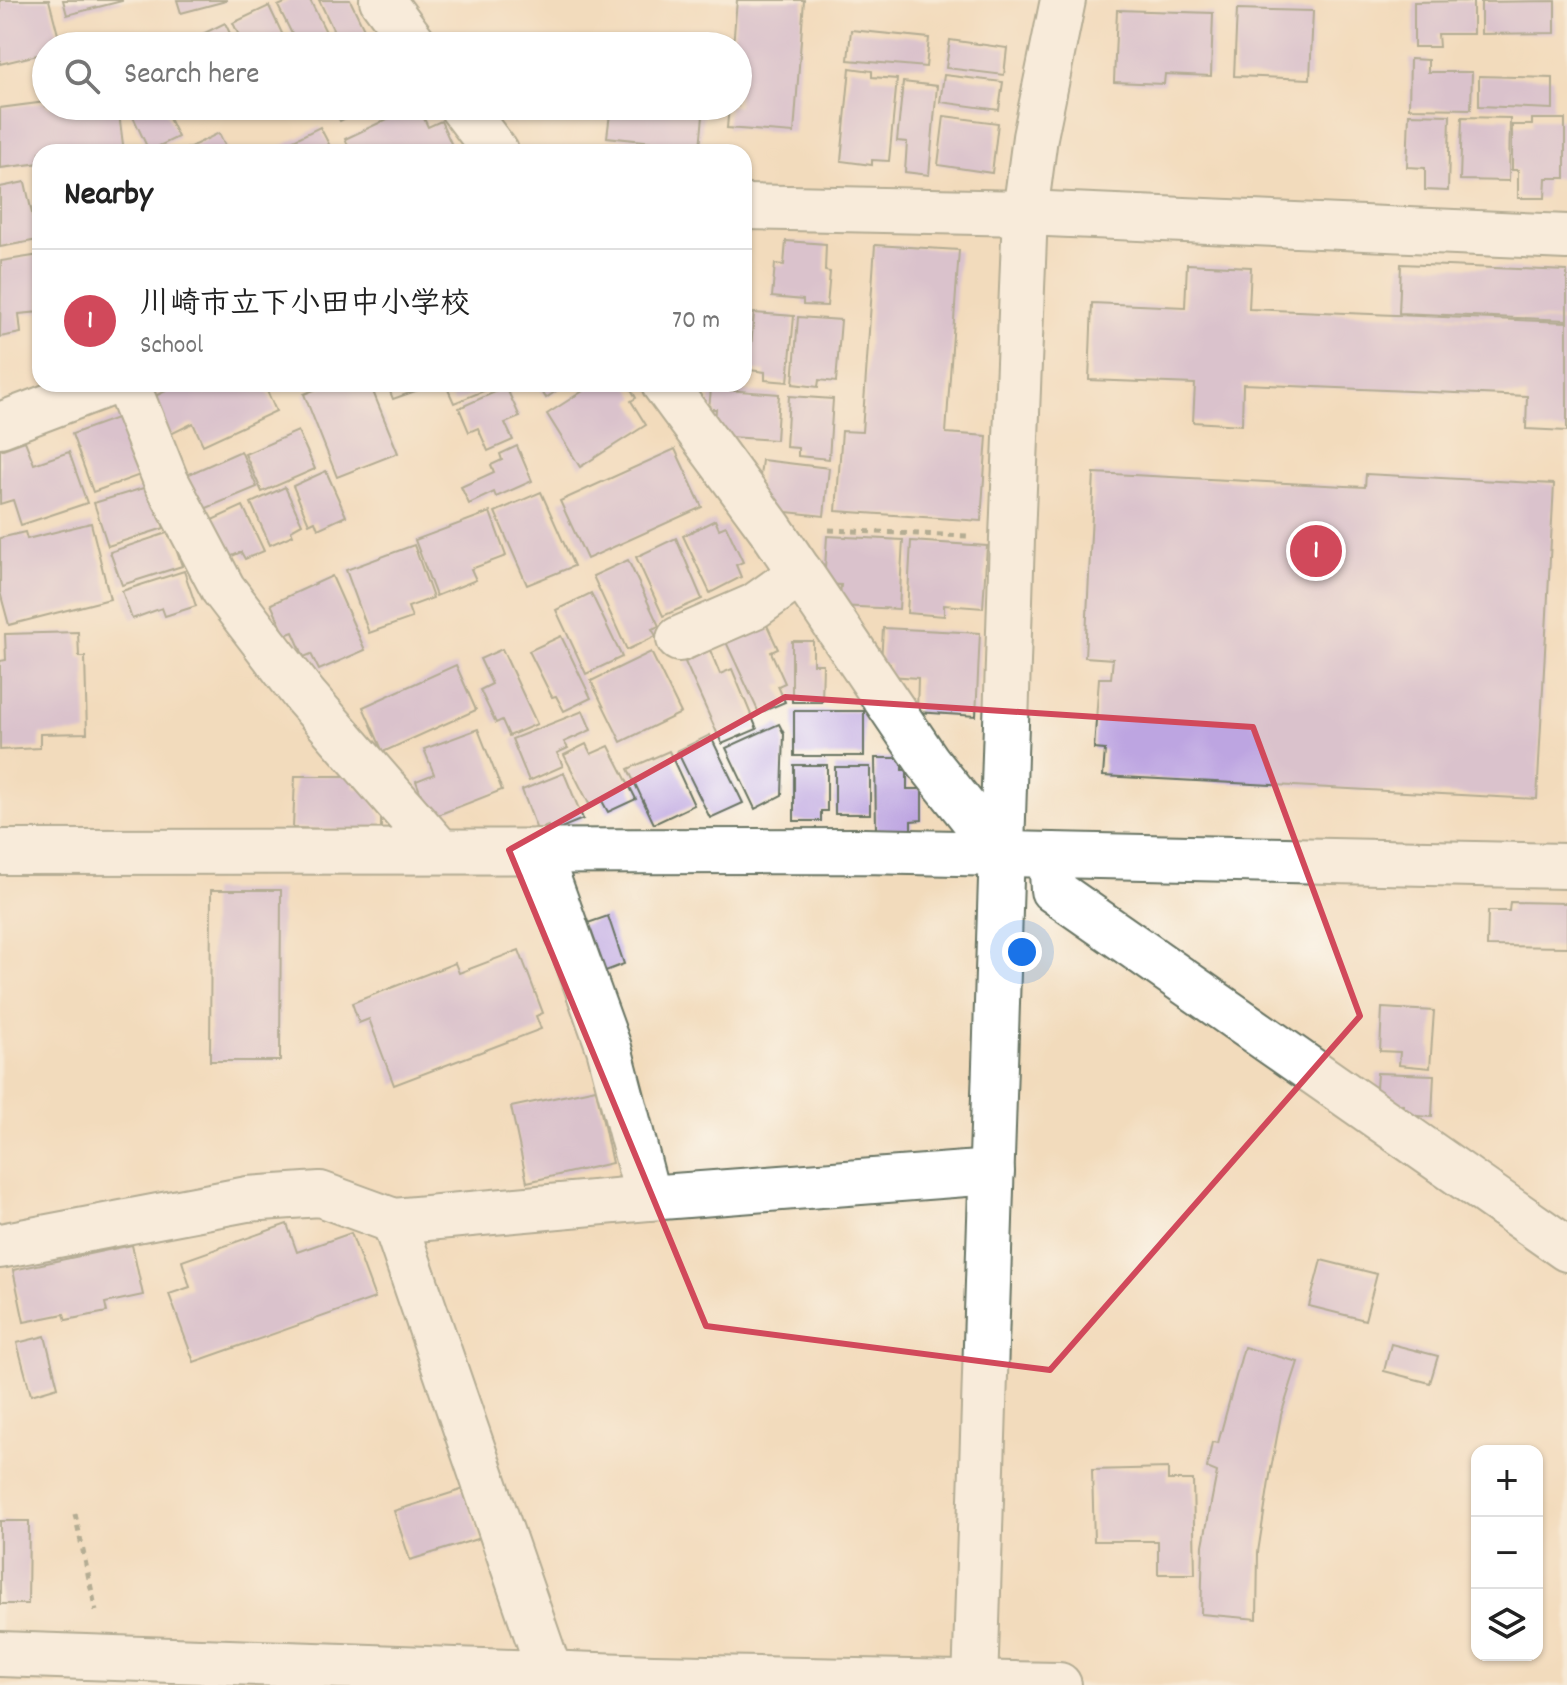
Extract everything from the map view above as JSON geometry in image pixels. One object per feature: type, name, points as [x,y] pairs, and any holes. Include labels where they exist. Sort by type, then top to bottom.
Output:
[{"type":"street","points":[[382,0],[406,32]]},
{"type":"street","points":[[975,1684],[1025,213],[1035,137],[1063,0]]},
{"type":"street","points":[[472,120],[490,144]]},
{"type":"street","points":[[752,207],[1025,213],[1567,237]]},
{"type":"street","points":[[0,425],[87,392]]},
{"type":"street","points":[[130,392],[166,481],[223,589],[305,696],[439,850]]},
{"type":"street","points":[[670,392],[770,528],[928,762],[1002,855]]},
{"type":"street","points":[[679,639],[755,606],[801,573]]},
{"type":"street","points":[[538,851],[609,1048],[648,1198]]},
{"type":"street","points":[[0,852],[864,851],[1567,866]]},
{"type":"street","points":[[1051,855],[1053,890],[1567,1249]]},
{"type":"street","points":[[0,1246],[247,1199],[320,1194],[394,1221],[992,1172]]},
{"type":"street","points":[[394,1221],[550,1673]]},
{"type":"street","points":[[0,1654],[384,1676],[550,1673],[1059,1685]]},
{"type":"path","points":[[770,528],[1012,538]]},
{"type":"path","points":[[75,1514],[106,1658]]},
{"type":"highlighted area","points":[[785,697],[1253,727],[1360,1016],[1050,1370],[706,1326],[509,850]]},
{"type":"building","points":[[0,0],[49,0],[57,32],[32,32],[32,56],[0,64]]},
{"type":"building","points":[[63,0],[122,0],[122,1],[67,15]]},
{"type":"building","points":[[177,0],[226,0],[226,1],[181,13]]},
{"type":"building","points":[[291,0],[310,0],[326,32],[291,32],[278,6]]},
{"type":"building","points":[[319,0],[350,0],[366,32],[334,32]]},
{"type":"building","points":[[737,0],[804,0],[794,133],[727,128],[728,120],[752,120],[752,32],[734,32]]},
{"type":"building","points":[[1473,1],[1473,34],[1438,34],[1439,47],[1414,47],[1414,2]]},
{"type":"building","points":[[1555,1],[1555,33],[1481,34],[1481,2]]},
{"type":"building","points":[[269,6],[281,32],[237,32],[233,23]]},
{"type":"building","points":[[1237,9],[1313,11],[1310,79],[1234,76]]},
{"type":"building","points":[[1117,10],[1213,13],[1211,76],[1165,74],[1164,84],[1114,82]]},
{"type":"building","points":[[225,23],[229,32],[207,32]]},
{"type":"building","points":[[851,30],[929,38],[926,67],[848,60]]},
{"type":"building","points":[[950,40],[1007,48],[1004,75],[946,68]]},
{"type":"building","points":[[1410,59],[1428,60],[1428,72],[1472,72],[1471,109],[1409,108]]},
{"type":"building","points":[[850,68],[872,71],[872,77],[897,79],[889,161],[872,160],[872,165],[841,161]]},
{"type":"building","points":[[944,75],[1003,82],[999,110],[940,102]]},
{"type":"building","points":[[1479,76],[1553,78],[1553,109],[1479,106]]},
{"type":"building","points":[[903,82],[937,86],[929,175],[905,172],[907,142],[897,141]]},
{"type":"building","points":[[32,104],[32,120],[120,120],[123,144],[32,144],[32,164],[0,168],[0,108]]},
{"type":"building","points":[[1409,114],[1450,115],[1448,191],[1425,190],[1425,168],[1407,167]]},
{"type":"building","points":[[944,116],[998,123],[992,173],[938,165]]},
{"type":"building","points":[[1462,117],[1510,118],[1509,181],[1460,180]]},
{"type":"building","points":[[1532,119],[1565,119],[1565,178],[1546,178],[1545,198],[1518,198],[1518,170],[1512,170],[1512,125],[1532,125]]},
{"type":"building","points":[[135,120],[170,120],[178,137],[164,144],[146,144]]},
{"type":"building","points":[[385,120],[425,120],[428,127],[441,121],[451,144],[347,144],[345,139]]},
{"type":"building","points":[[609,120],[703,120],[700,144],[607,137]]},
{"type":"building","points":[[320,127],[329,144],[285,144]]},
{"type":"building","points":[[219,133],[224,144],[196,144]]},
{"type":"building","points":[[25,182],[32,213],[32,241],[0,247],[0,187]]},
{"type":"building","points":[[786,241],[826,244],[825,271],[830,272],[827,306],[803,305],[803,300],[772,297],[775,264],[784,265]]},
{"type":"building","points":[[875,245],[959,250],[946,433],[987,436],[981,521],[836,511],[842,431],[862,432]]},
{"type":"building","points":[[32,256],[32,313],[19,314],[21,333],[0,337],[1,261]]},
{"type":"building","points":[[1187,264],[1251,267],[1249,309],[1567,322],[1567,431],[1526,429],[1527,396],[1243,384],[1242,425],[1193,422],[1195,384],[1089,380],[1092,303],[1185,307]]},
{"type":"building","points":[[1401,264],[1567,271],[1567,320],[1399,313]]},
{"type":"building","points":[[754,313],[794,316],[788,382],[765,380],[765,372],[752,370]]},
{"type":"building","points":[[798,317],[841,320],[836,382],[819,380],[818,387],[793,384]]},
{"type":"building","points":[[163,392],[268,392],[276,411],[203,445],[193,423],[169,435],[151,398]]},
{"type":"building","points":[[373,392],[398,453],[337,477],[304,394]]},
{"type":"building","points":[[390,392],[413,392],[393,399]]},
{"type":"building","points":[[449,392],[481,392],[454,403]]},
{"type":"building","points":[[495,392],[508,392],[520,417],[505,423],[513,440],[488,451],[478,428],[469,432],[459,408]]},
{"type":"building","points":[[581,392],[633,392],[636,398],[631,401],[646,425],[580,467],[547,414]]},
{"type":"building","points":[[711,392],[779,394],[776,440],[714,436],[716,409],[709,409]]},
{"type":"building","points":[[789,396],[833,399],[829,459],[798,456],[798,448],[786,447]]},
{"type":"building","points":[[122,416],[143,474],[93,492],[72,434]]},
{"type":"building","points":[[298,431],[315,469],[262,492],[245,454]]},
{"type":"building","points":[[25,441],[34,464],[69,452],[87,503],[21,525],[13,500],[0,504],[0,450]]},
{"type":"building","points":[[517,446],[532,481],[496,497],[494,492],[469,504],[461,487],[494,472],[491,465],[502,460],[500,454]]},
{"type":"building","points":[[675,449],[702,507],[587,559],[560,501]]},
{"type":"building","points":[[241,451],[257,487],[202,510],[187,475]]},
{"type":"building","points":[[762,460],[829,468],[824,516],[768,510],[758,493]]},
{"type":"building","points":[[326,471],[346,516],[318,529],[315,521],[309,524],[293,486]]},
{"type":"building","points":[[1094,473],[1365,487],[1366,474],[1554,484],[1537,799],[1103,776],[1105,750],[1094,749],[1099,678],[1111,678],[1113,659],[1085,657]]},
{"type":"building","points":[[150,486],[164,528],[108,546],[94,503]]},
{"type":"building","points":[[285,487],[302,524],[291,530],[293,535],[270,545],[251,503]]},
{"type":"building","points":[[541,492],[574,566],[527,585],[495,512]]},
{"type":"building","points":[[243,506],[264,551],[245,559],[241,552],[230,557],[212,520]]},
{"type":"building","points":[[490,512],[506,556],[471,569],[476,580],[436,596],[415,540]]},
{"type":"building","points":[[715,520],[719,529],[726,526],[743,562],[736,565],[741,577],[710,593],[683,536]]},
{"type":"building","points":[[91,523],[110,599],[9,625],[0,592],[0,538],[25,532],[27,539]]},
{"type":"building","points":[[170,532],[182,566],[122,585],[110,552]]},
{"type":"building","points":[[827,536],[903,540],[899,609],[839,606],[841,585],[824,584]]},
{"type":"building","points":[[676,538],[702,599],[663,616],[636,557]]},
{"type":"building","points":[[911,541],[987,546],[983,608],[944,605],[944,616],[907,613]]},
{"type":"building","points":[[414,545],[433,598],[408,607],[412,618],[369,633],[346,570]]},
{"type":"building","points":[[628,560],[659,626],[652,629],[656,636],[627,650],[593,576]]},
{"type":"building","points":[[184,571],[196,606],[165,616],[162,608],[132,619],[122,591]]},
{"type":"building","points":[[332,576],[365,650],[319,670],[311,654],[304,657],[293,632],[285,635],[271,604]]},
{"type":"building","points":[[591,593],[622,657],[586,674],[556,610]]},
{"type":"building","points":[[766,623],[778,649],[771,652],[785,683],[778,686],[785,702],[759,713],[726,642]]},
{"type":"building","points":[[883,628],[980,633],[976,716],[917,712],[918,678],[889,676],[890,664],[881,664]]},
{"type":"building","points":[[78,632],[79,657],[85,657],[87,733],[40,734],[40,748],[0,750],[0,661],[6,660],[5,634]]},
{"type":"building","points":[[561,636],[591,698],[564,711],[556,696],[552,697],[529,651]]},
{"type":"building","points":[[792,641],[813,641],[813,664],[823,664],[822,702],[792,702]]},
{"type":"building","points":[[502,649],[537,724],[509,736],[502,720],[496,723],[480,690],[492,684],[480,659]]},
{"type":"building","points":[[710,650],[720,674],[732,669],[757,729],[722,744],[685,662]]},
{"type":"building","points":[[651,652],[681,713],[621,742],[591,681]]},
{"type":"building","points":[[456,665],[476,710],[383,752],[363,707]]},
{"type":"building","points":[[583,711],[591,730],[564,742],[568,748],[557,753],[563,766],[529,781],[512,739]]},
{"type":"building","points":[[794,711],[864,711],[864,756],[794,756]]},
{"type":"building","points":[[779,724],[784,734],[782,795],[755,809],[726,748]]},
{"type":"building","points":[[478,729],[502,790],[430,818],[416,781],[434,774],[424,749]]},
{"type":"building","points":[[710,735],[743,803],[710,818],[677,751]]},
{"type":"building","points":[[586,744],[591,754],[609,746],[636,799],[608,812],[601,799],[589,804],[564,755]]},
{"type":"building","points":[[669,751],[694,805],[654,824],[628,769]]},
{"type":"building","points":[[875,758],[902,758],[902,770],[907,770],[907,789],[922,789],[922,820],[911,821],[911,830],[876,830]]},
{"type":"building","points":[[794,765],[827,765],[827,811],[821,811],[821,821],[794,821]]},
{"type":"building","points":[[835,767],[870,767],[870,814],[835,814]]},
{"type":"building","points":[[564,773],[583,819],[551,832],[548,826],[537,830],[522,790]]},
{"type":"building","points":[[295,776],[354,776],[354,788],[367,789],[381,817],[381,831],[293,828]]},
{"type":"building","points":[[211,890],[281,890],[280,1061],[210,1061]]},
{"type":"building","points":[[1510,902],[1567,903],[1567,947],[1487,946],[1488,911],[1509,911]]},
{"type":"building","points":[[608,916],[624,964],[590,977],[573,928]]},
{"type":"building","points":[[519,950],[543,1013],[536,1016],[541,1029],[394,1085],[369,1019],[359,1023],[352,1003],[455,963],[459,973]]},
{"type":"building","points":[[1382,1008],[1434,1011],[1430,1068],[1399,1065],[1400,1052],[1380,1051]]},
{"type":"building","points":[[1377,1073],[1434,1075],[1432,1117],[1403,1115],[1403,1105],[1375,1103]]},
{"type":"building","points":[[596,1089],[612,1163],[527,1182],[511,1107]]},
{"type":"building","points":[[287,1224],[297,1252],[351,1233],[375,1298],[194,1362],[169,1294],[190,1287],[182,1261]]},
{"type":"building","points":[[132,1245],[143,1295],[105,1303],[107,1312],[66,1320],[64,1314],[24,1322],[13,1270]]},
{"type":"building","points":[[1321,1260],[1377,1274],[1365,1320],[1309,1306]]},
{"type":"building","points":[[45,1336],[58,1387],[31,1395],[17,1343]]},
{"type":"building","points":[[1391,1344],[1438,1356],[1430,1383],[1384,1371]]},
{"type":"building","points":[[1244,1347],[1298,1362],[1281,1415],[1271,1469],[1258,1552],[1257,1619],[1201,1614],[1203,1545],[1217,1472],[1207,1468],[1212,1442],[1218,1443]]},
{"type":"building","points":[[1168,1468],[1168,1480],[1193,1480],[1195,1574],[1158,1574],[1158,1541],[1094,1541],[1092,1470]]},
{"type":"building","points":[[464,1489],[480,1538],[410,1560],[394,1511]]},
{"type":"building","points":[[0,1521],[29,1521],[28,1604],[0,1604]]},
{"type":"place","name":"川崎市立下小田中小学校","points":[[1316,551]]}]
